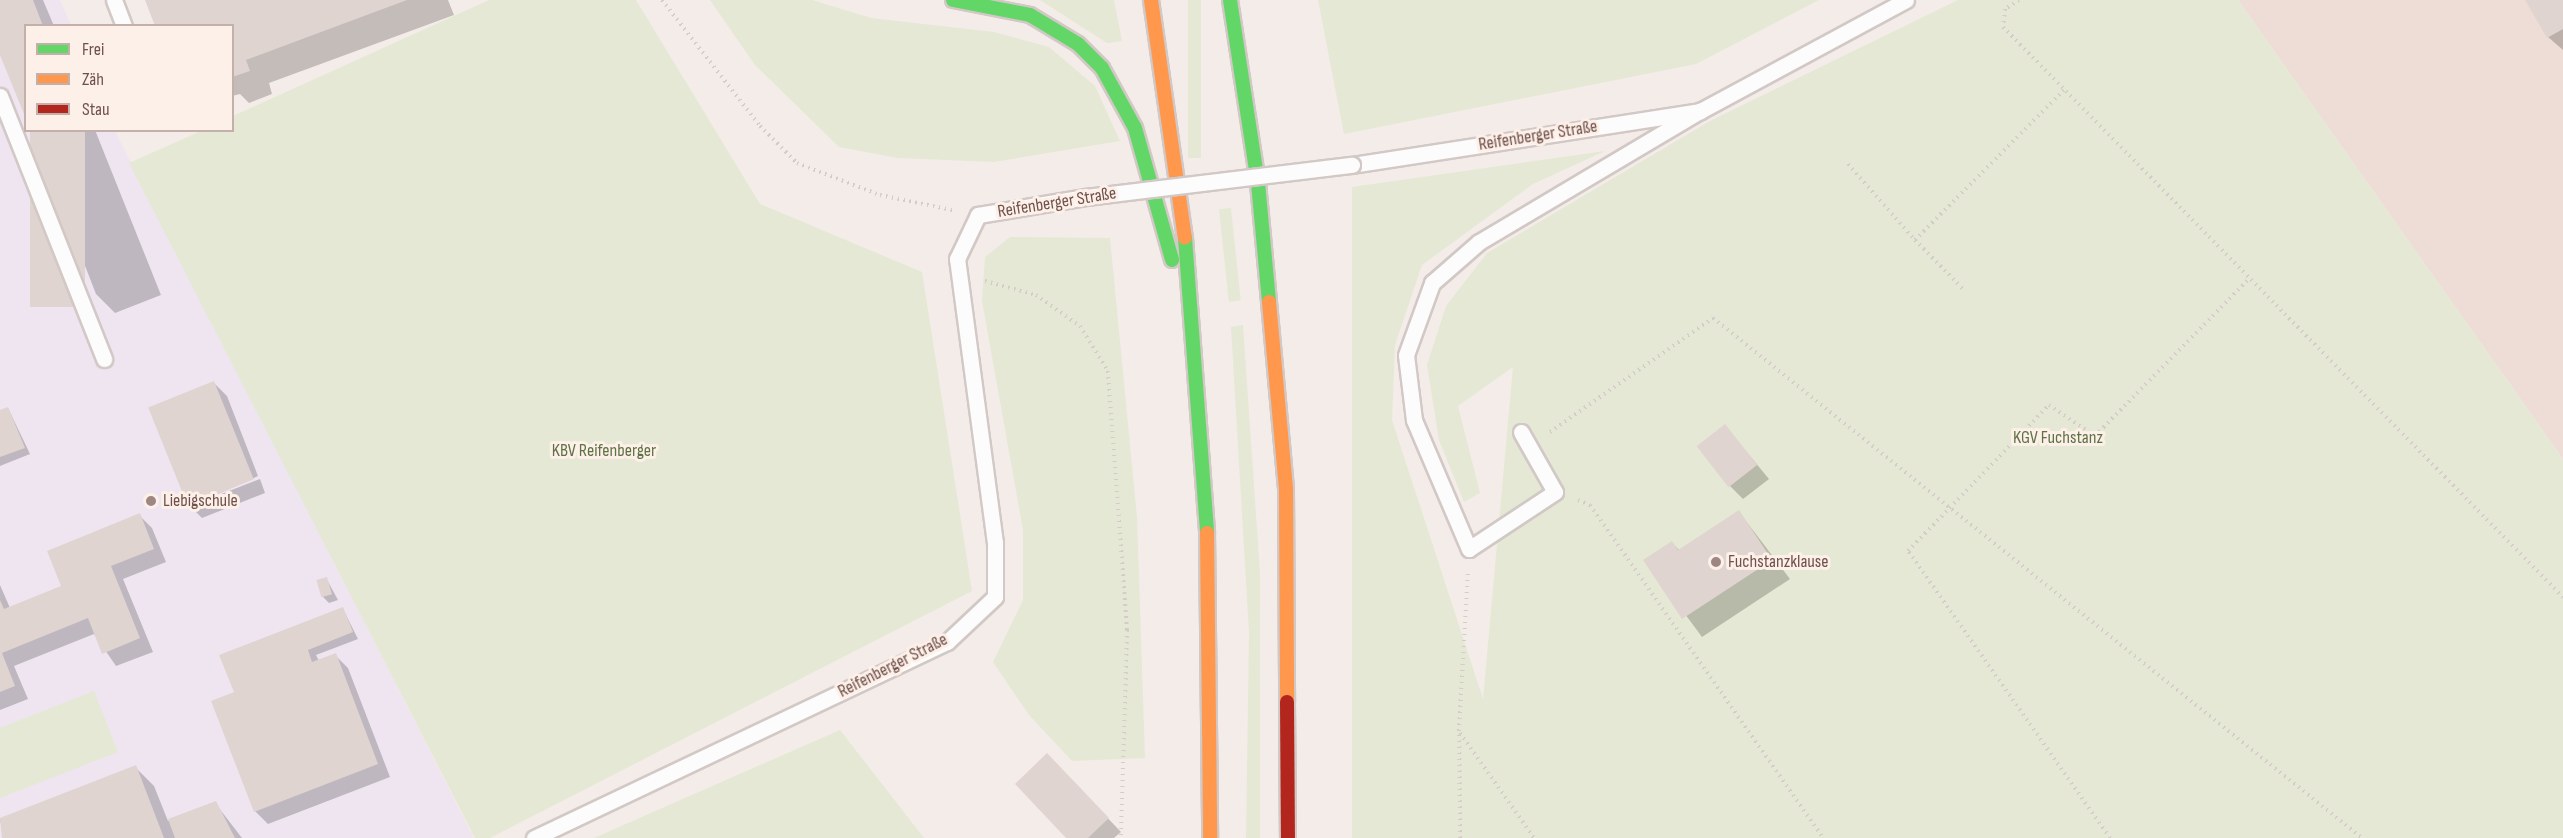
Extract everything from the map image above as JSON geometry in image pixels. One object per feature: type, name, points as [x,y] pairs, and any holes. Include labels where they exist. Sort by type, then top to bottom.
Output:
[{"type":"highway","points":[[953,0],[1030,15],[1078,44],[1102,68],[1135,128],[1196,345]]},
{"type":"highway","points":[[1151,0],[1181,191],[1196,345],[1212,633],[1210,838]]},
{"type":"highway","points":[[1230,0],[1258,183],[1286,490],[1288,838]]},
{"type":"lane","points":[[114,0],[123,24]]},
{"type":"lane","name":"Reifenberger Straße","points":[[534,838],[947,642],[995,597],[995,543],[957,259],[978,215],[1086,198],[1352,165],[1700,111],[1906,0]]},
{"type":"lane","points":[[0,96],[104,359]]},
{"type":"lane","points":[[1521,432],[1555,492],[1469,549],[1414,420],[1406,355],[1432,283],[1479,242],[1700,111]]},
{"type":"path","points":[[662,0],[760,126],[797,163],[880,195],[978,215]]},
{"type":"path","points":[[2019,0],[2005,9],[2002,27],[2563,597]]},
{"type":"path","points":[[1915,240],[2064,90]]},
{"type":"path","points":[[1848,164],[1915,240],[1964,290]]},
{"type":"path","points":[[2110,838],[1908,551],[1952,509],[2049,405],[2095,436],[2249,279]]},
{"type":"path","points":[[960,280],[1000,282],[1036,295],[1080,326],[1108,371],[1127,630],[1121,838]]},
{"type":"path","points":[[1529,447],[1713,318],[2362,838]]},
{"type":"path","points":[[1555,492],[1590,505],[1822,838]]},
{"type":"path","points":[[1460,838],[1459,731],[1469,549]]},
{"type":"path","points":[[1459,731],[1534,838]]},
{"type":"shaded area","name":"Liebigschule","points":[[0,0],[60,0],[71,24],[24,24],[24,132],[116,132],[474,838],[0,838]]},
{"type":"shaded area","points":[[2238,0],[2563,0],[2563,459]]},
{"type":"green space","name":"KBV Reifenberger","points":[[489,0],[636,0],[760,204],[922,272],[972,591],[490,838],[475,838],[129,163],[199,132],[234,132],[234,116]]},
{"type":"green space","points":[[710,0],[812,0],[871,18],[994,32],[1049,47],[1095,86],[1120,141],[994,162],[898,158],[839,147],[755,65]]},
{"type":"green space","points":[[1040,0],[1114,0],[1122,41],[1107,43]]},
{"type":"green space","points":[[1188,0],[1201,0],[1201,158],[1188,158]]},
{"type":"green space","points":[[1318,0],[1819,0],[1696,64],[1344,134]]},
{"type":"green space","name":"KGV Fuchstanz","points":[[1958,0],[2238,0],[2563,459],[2563,838],[1352,838],[1352,187],[1605,151],[1533,184],[1422,265],[1395,345],[1392,420],[1483,699],[1513,367],[1458,406],[1480,493],[1464,502],[1439,440],[1427,365],[1446,306],[1487,253],[1710,121]]},
{"type":"green space","points":[[1231,208],[1241,300],[1229,302],[1219,209]]},
{"type":"green space","points":[[1010,237],[1110,238],[1137,517],[1145,758],[1072,761],[1029,715],[993,662],[1023,600],[1023,530],[982,301],[985,257]]},
{"type":"green space","points":[[1243,325],[1260,573],[1260,838],[1246,838],[1249,633],[1231,327]]},
{"type":"green space","points":[[94,691],[118,752],[0,798],[0,728]]},
{"type":"green space","points":[[840,730],[924,838],[594,838]]},
{"type":"building","points":[[0,0],[33,0],[42,24],[24,24],[24,114],[0,55]]},
{"type":"building","points":[[145,0],[407,0],[246,60],[250,71],[234,76],[234,24],[154,24]]},
{"type":"building","points":[[2525,0],[2563,0],[2563,29],[2547,38]]},
{"type":"building","points":[[30,132],[85,132],[85,307],[30,307]]},
{"type":"building","points":[[214,381],[254,479],[188,506],[148,408]]},
{"type":"building","points":[[8,407],[25,448],[0,457],[0,410]]},
{"type":"building","points":[[1725,424],[1757,465],[1729,487],[1697,446]]},
{"type":"building","points":[[1739,510],[1772,560],[1682,619],[1643,560],[1672,541],[1678,550]]},
{"type":"building","points":[[140,513],[154,549],[111,566],[140,638],[102,654],[88,618],[2,653],[15,686],[0,692],[0,600],[4,609],[61,586],[47,551]]},
{"type":"building","points":[[327,577],[332,594],[321,597],[316,580]]},
{"type":"building","points":[[343,607],[353,632],[308,650],[312,662],[336,653],[378,764],[254,812],[211,701],[234,692],[219,655]]},
{"type":"building","points":[[1047,753],[1109,818],[1088,838],[1066,838],[1015,784]]},
{"type":"building","points":[[136,765],[164,838],[2,838],[0,818]]},
{"type":"building","points":[[216,801],[235,838],[175,838],[168,819]]},
{"type":"traffic: fast","points":[[953,0],[1030,15],[1078,44],[1102,68],[1135,128],[1172,260]]},
{"type":"traffic: fast","points":[[1230,0],[1258,183],[1269,302]]},
{"type":"traffic: fast","points":[[1185,238],[1207,533]]},
{"type":"traffic: slow","points":[[1151,0],[1185,238]]},
{"type":"traffic: slow","points":[[1269,302],[1286,490],[1287,702]]},
{"type":"traffic: slow","points":[[1207,533],[1210,838]]},
{"type":"traffic: jam","points":[[1287,702],[1288,838]]},
{"type":"place","name":"Liebigschule","points":[[151,501]]},
{"type":"place","name":"Fuchstanzklause","points":[[1716,562]]}]
